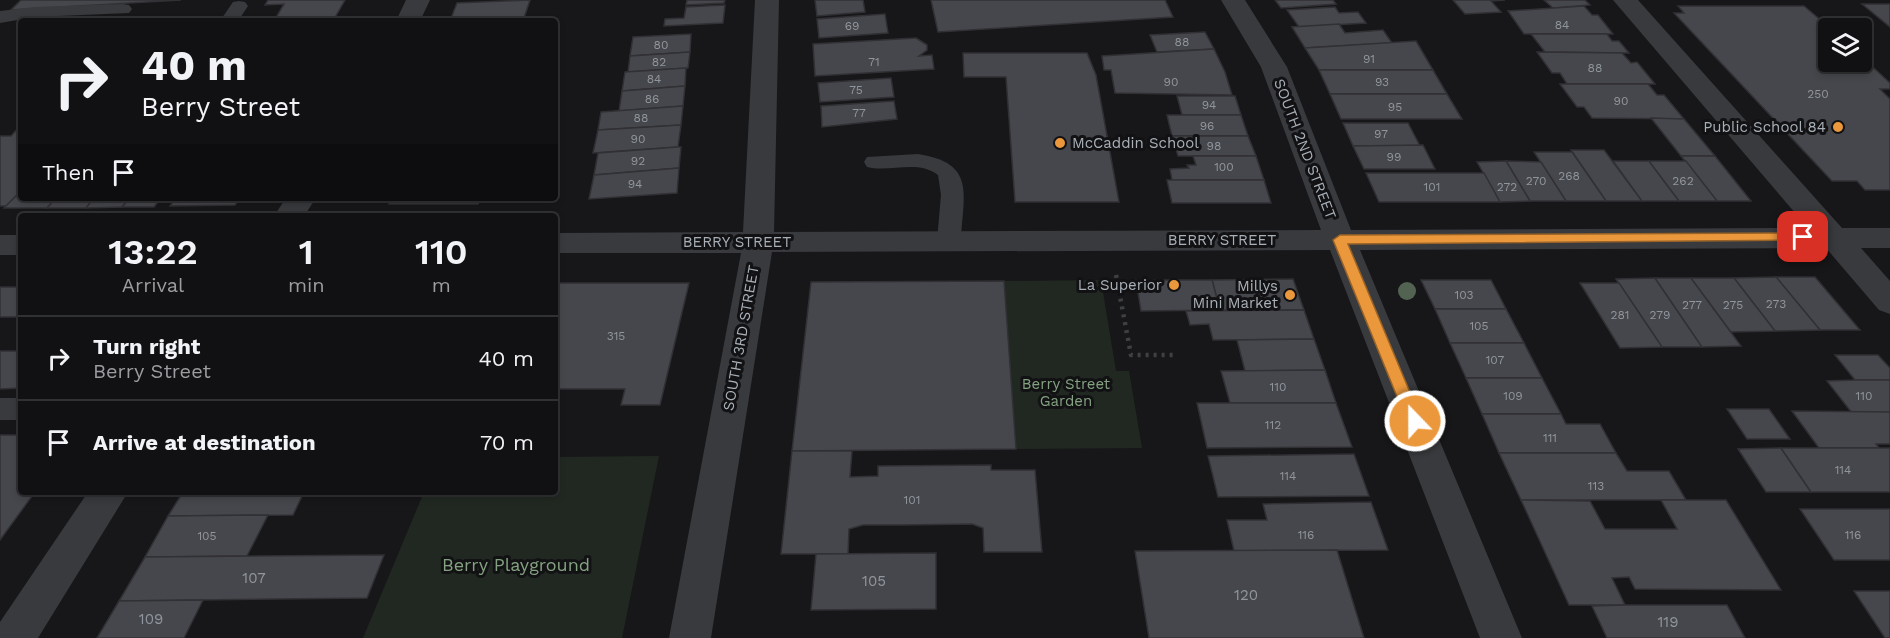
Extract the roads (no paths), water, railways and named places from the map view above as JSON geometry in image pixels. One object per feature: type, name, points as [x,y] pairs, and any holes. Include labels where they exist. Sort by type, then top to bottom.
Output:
[{"type":"street","points":[[409,18],[418,0]]},
{"type":"street","name":"SOUTH 3RD STREET","points":[[690,638],[758,242],[767,0]]},
{"type":"street","name":"SOUTH 2ND STREET","points":[[1233,0],[1274,67],[1340,240],[1501,638]]},
{"type":"street","points":[[1625,0],[1890,302]]},
{"type":"street","name":"BERRY STREET","points":[[558,243],[1890,238]]},
{"type":"street","points":[[0,245],[18,245]]},
{"type":"street","points":[[14,638],[107,495]]},
{"type":"lane","points":[[0,16],[35,12],[123,9]]},
{"type":"lane","points":[[875,162],[922,161],[941,166],[951,178],[949,241]]},
{"type":"lane","points":[[0,409],[18,409]]},
{"type":"place","name":"Public School 84","points":[[1838,127]]},
{"type":"place","name":"McCaddin School","points":[[1060,143]]},
{"type":"place","name":"La Superior","points":[[1174,285]]},
{"type":"place","name":"Millys Mini Market","points":[[1290,295]]},
{"type":"park label","name":"Berry Street Garden","points":[[1066,392]]},
{"type":"park label","name":"Berry Playground","points":[[516,565]]}]
